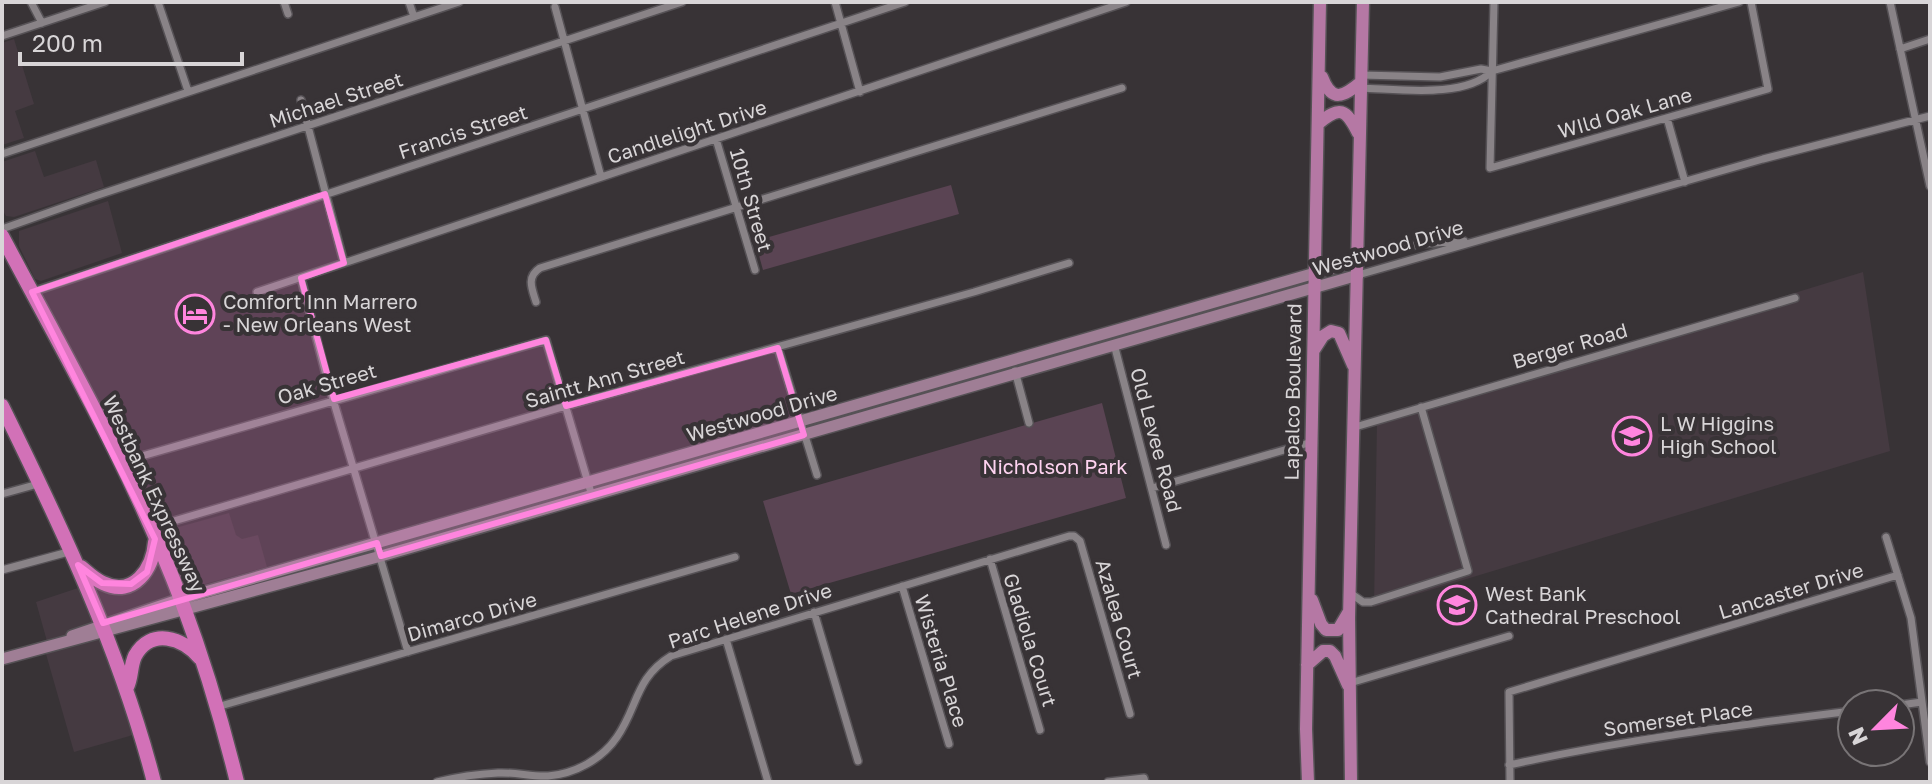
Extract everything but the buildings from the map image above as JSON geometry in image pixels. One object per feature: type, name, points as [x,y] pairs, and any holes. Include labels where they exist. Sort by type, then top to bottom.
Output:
[{"type":"highway","name":"Westbank Expressway","points":[[2,236],[153,533],[203,661],[237,782]]},
{"type":"highway","points":[[2,406],[105,628],[154,782]]},
{"type":"highway","points":[[75,558],[102,583],[117,586],[131,584],[147,572],[154,554],[153,533]]},
{"type":"highway","points":[[126,689],[134,659],[152,641],[179,640],[190,646],[203,661]]},
{"type":"main road","name":"Lapalco Boulevard","points":[[1308,781],[1307,665],[1320,2]]},
{"type":"main road","points":[[1351,782],[1350,593],[1363,2]]},
{"type":"main road","points":[[1320,70],[1326,86],[1337,96],[1346,94],[1361,82]]},
{"type":"main road","points":[[1318,124],[1330,113],[1339,111],[1348,115],[1360,136]]},
{"type":"main road","points":[[1314,350],[1323,336],[1331,331],[1339,333],[1356,371]]},
{"type":"main road","points":[[1309,594],[1326,630],[1338,630],[1350,610]]},
{"type":"main road","points":[[1307,665],[1323,651],[1332,652],[1350,687]]},
{"type":"street","points":[[31,2],[42,23]]},
{"type":"street","points":[[2,36],[105,2]]},
{"type":"street","points":[[158,2],[188,91]]},
{"type":"street","points":[[284,2],[288,14]]},
{"type":"street","points":[[409,2],[414,17]]},
{"type":"street","points":[[2,154],[459,2]]},
{"type":"street","name":"Michael Street","points":[[2,229],[682,2]]},
{"type":"street","points":[[835,2],[860,92]]},
{"type":"street","name":"Francis Street","points":[[32,292],[905,2]]},
{"type":"street","name":"Candlelight Drive","points":[[257,292],[1126,2]]},
{"type":"street","points":[[1361,82],[1454,88],[1482,80],[1492,71],[1494,2]]},
{"type":"street","points":[[1361,82],[1440,77],[1481,69],[1492,71],[1739,2]]},
{"type":"street","name":"WIld Oak Lane","points":[[1492,71],[1490,168],[1768,89],[1751,2]]},
{"type":"street","points":[[1890,2],[1930,186]]},
{"type":"street","points":[[555,7],[601,177]]},
{"type":"street","points":[[1900,49],[1930,39]]},
{"type":"street","points":[[536,302],[531,281],[533,273],[540,268],[1122,88]]},
{"type":"street","points":[[301,100],[344,263]]},
{"type":"street","name":"Westwood Drive","points":[[2,659],[377,543],[1314,273],[1358,268],[1478,240],[1930,116]]},
{"type":"street","points":[[1667,118],[1685,182]]},
{"type":"street","name":"10th Street","points":[[716,139],[755,270]]},
{"type":"street","name":"Westwood Drive","points":[[183,605],[381,556],[1315,288],[1419,244],[1478,240]]},
{"type":"street","name":"Saintt Ann Street","points":[[153,533],[354,468],[1069,263]]},
{"type":"street","points":[[301,278],[408,652]]},
{"type":"street","name":"Berger Road","points":[[1355,427],[1795,298]]},
{"type":"street","name":"Oak Street","points":[[119,463],[546,340],[566,406]]},
{"type":"street","name":"Old Levee Road","points":[[1114,344],[1166,545]]},
{"type":"street","points":[[778,348],[817,475]]},
{"type":"street","points":[[1013,361],[1029,423]]},
{"type":"street","points":[[566,406],[592,496]]},
{"type":"street","points":[[1350,593],[1363,602],[1371,602],[1468,571],[1421,407]]},
{"type":"street","points":[[1152,488],[1312,442]]},
{"type":"street","points":[[2,494],[40,483]]},
{"type":"street","name":"Parc Helene Drive","points":[[437,782],[501,773],[548,776],[584,766],[615,741],[630,714],[636,693],[658,664],[680,652],[1074,536]]},
{"type":"street","name":"Azalea Court","points":[[1074,536],[1080,541],[1130,714]]},
{"type":"street","points":[[1886,537],[1911,618],[1930,762]]},
{"type":"street","name":"Dimarco Drive","points":[[217,707],[735,557]]},
{"type":"street","points":[[2,570],[75,558]]},
{"type":"street","name":"Gladiola Court","points":[[990,559],[1040,730]]},
{"type":"street","name":"Lancaster Drive","points":[[1509,765],[1509,692],[1898,575]]},
{"type":"street","name":"Wisteria Place","points":[[902,586],[949,744]]},
{"type":"street","points":[[814,612],[858,761]]},
{"type":"street","points":[[1350,687],[1509,636]]},
{"type":"street","points":[[726,639],[768,782]]},
{"type":"street","points":[[1916,703],[1922,702]]},
{"type":"street","name":"Somerset Place","points":[[1509,765],[1574,750],[1693,731],[1836,713]]},
{"type":"street","points":[[1509,765],[1510,782]]},
{"type":"street","points":[[1108,782],[1144,780]]},
{"type":"highlighted area","points":[[325,194],[344,263],[301,278],[334,399],[546,340],[566,406],[778,348],[804,435],[381,556],[377,543],[103,623],[78,565],[102,583],[131,584],[147,572],[155,539],[32,292]]},
{"type":"shaded area","points":[[14,39],[34,104],[15,111],[24,138],[2,145],[2,43]]},
{"type":"shaded area","points":[[35,151],[44,177],[96,160],[104,187],[14,217],[6,216],[2,209],[2,162]]},
{"type":"shaded area","points":[[108,201],[122,253],[41,281],[35,279],[19,246],[19,231]]},
{"type":"shaded area","name":"L W Higgins High School","points":[[1863,272],[1890,451],[1374,607],[1377,421]]},
{"type":"shaded area","points":[[229,513],[236,535],[242,539],[258,535],[267,567],[187,589],[163,537],[168,530]]},
{"type":"shaded area","points":[[81,587],[119,683],[133,735],[74,752],[46,654],[50,652],[36,602]]},
{"type":"green space","points":[[951,185],[959,214],[763,270],[755,241]]},
{"type":"green space","name":"Nicholson Park","points":[[1102,403],[1126,498],[791,594],[763,501]]},
{"type":"place","name":"Comfort Inn Marrero - New Orleans West","points":[[195,314]]},
{"type":"place","name":"L W Higgins High School","points":[[1632,436]]},
{"type":"place","name":"West Bank Cathedral Preschool","points":[[1457,605]]}]
